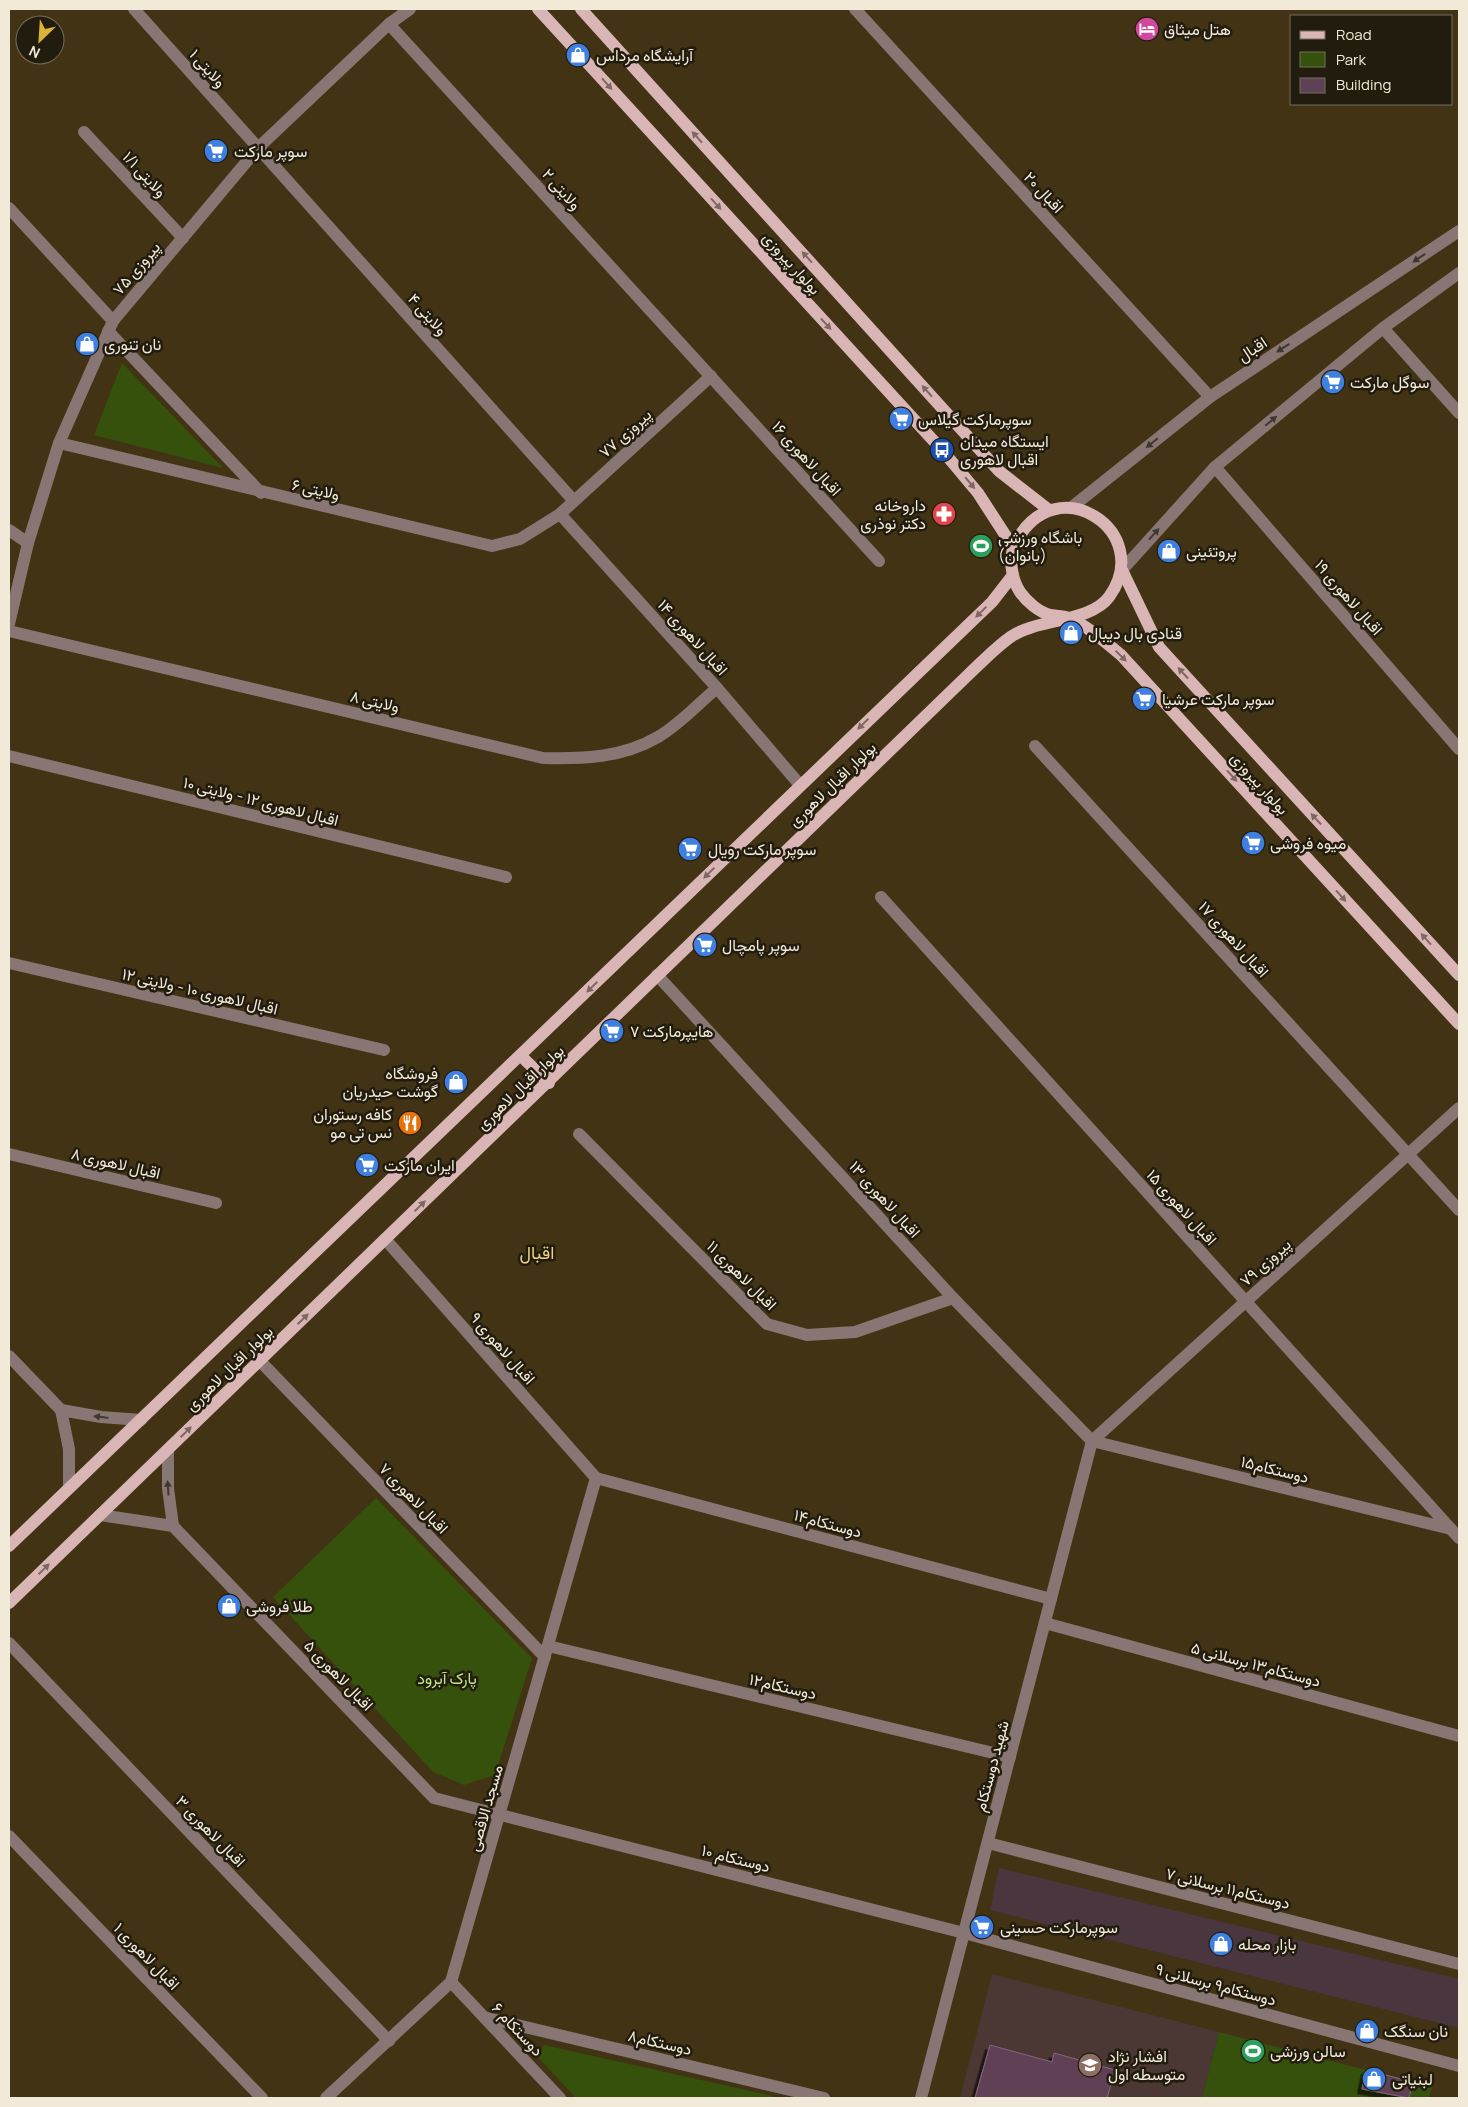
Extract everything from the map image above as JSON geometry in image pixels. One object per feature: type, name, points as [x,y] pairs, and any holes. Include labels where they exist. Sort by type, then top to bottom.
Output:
[{"type":"main road","name":"بولوار پیروزی","points":[[538,9],[942,450],[978,493],[1013,547]]},
{"type":"main road","name":"بولوار پیروزی","points":[[581,9],[999,471],[1049,510]]},
{"type":"main road","points":[[1072,507],[1094,515],[1110,529],[1120,548],[1122,570],[1117,586],[1108,600],[1093,611],[1068,618],[1047,614],[1031,604],[1020,592],[1013,575],[1011,563],[1013,547],[1024,528],[1035,517],[1049,510],[1072,507]]},
{"type":"main road","name":"بولوار پیروزی","points":[[1122,570],[1158,647],[1459,974]]},
{"type":"main road","name":"بولوار اقبال لاهوری","points":[[9,1546],[992,602],[1013,575]]},
{"type":"main road","name":"بولوار پیروزی","points":[[1068,618],[1096,634],[1121,655],[1459,1024]]},
{"type":"main road","name":"بولوار اقبال لاهوری","points":[[9,1603],[549,1083],[657,975],[969,674],[1013,635],[1068,618]]},
{"type":"main road","points":[[521,1056],[549,1083]]},
{"type":"street","name":"ولایتی ۱","points":[[134,9],[258,148]]},
{"type":"street","name":"پیروزی ۷۵","points":[[9,624],[28,543],[59,443],[110,326],[258,148],[389,24],[410,9]]},
{"type":"street","name":"اقبال ۲۰","points":[[855,9],[1210,397]]},
{"type":"street","name":"ولایتی ۲","points":[[389,24],[711,376]]},
{"type":"street","name":"ولایتی ۱/۱","points":[[84,132],[183,238]]},
{"type":"street","name":"ولایتی ۴","points":[[258,148],[574,501]]},
{"type":"street","points":[[9,208],[110,326],[261,493]]},
{"type":"street","name":"اقبال","points":[[1072,507],[1210,397],[1459,232]]},
{"type":"street","points":[[1122,570],[1215,467],[1383,328],[1459,273]]},
{"type":"street","points":[[1383,328],[1459,413]]},
{"type":"street","name":"پیروزی ۷۷","points":[[560,514],[711,376]]},
{"type":"street","name":"اقبال لاهوری ۱۶","points":[[711,376],[879,561]]},
{"type":"street","name":"ولایتی ۶","points":[[59,443],[261,493],[492,546],[520,538],[560,514]]},
{"type":"street","name":"اقبال لاهوری ۱۹","points":[[1215,467],[1459,749]]},
{"type":"street","name":"اقبال لاهوری ۱۴","points":[[560,514],[717,688],[800,785]]},
{"type":"street","points":[[9,530],[28,543]]},
{"type":"street","name":"ولایتی ۸","points":[[9,631],[542,758],[581,759],[625,753],[659,737],[717,688]]},
{"type":"street","name":"اقبال لاهوری ۱۷","points":[[1035,746],[1459,1210]]},
{"type":"street","name":"اقبال لاهوری ۱۲ - ولایتی ۱۰","points":[[9,756],[506,877]]},
{"type":"street","name":"اقبال لاهوری ۱۵","points":[[881,897],[1455,1533]]},
{"type":"street","name":"اقبال لاهوری ۱۰ - ولایتی ۱۲","points":[[9,963],[384,1050]]},
{"type":"street","name":"اقبال لاهوری ۱۳","points":[[657,975],[953,1298],[1092,1441]]},
{"type":"street","name":"پیروزی ۷۹","points":[[1092,1441],[1459,1108]]},
{"type":"street","name":"اقبال لاهوری ۱۱","points":[[579,1134],[767,1324],[807,1335],[856,1332],[953,1298]]},
{"type":"street","name":"اقبال لاهوری ۸","points":[[9,1154],[216,1203]]},
{"type":"street","name":"اقبال لاهوری ۹","points":[[385,1239],[596,1478]]},
{"type":"street","points":[[9,1356],[61,1410],[69,1449],[69,1488]]},
{"type":"street","name":"اقبال لاهوری ۷","points":[[260,1361],[546,1652]]},
{"type":"street","points":[[61,1410],[101,1417],[140,1420]]},
{"type":"street","name":"دوستکام۱۵","points":[[1092,1441],[1455,1533]]},
{"type":"street","name":"شهید دوستکام","points":[[921,2098],[1092,1441]]},
{"type":"street","points":[[100,1515],[173,1526],[168,1488],[168,1450]]},
{"type":"street","name":"دوستکام۱۴","points":[[596,1478],[1051,1599]]},
{"type":"street","name":"مسجد الاقصی","points":[[452,1982],[596,1478]]},
{"type":"street","name":"اقبال لاهوری ۵","points":[[173,1526],[434,1798],[499,1815]]},
{"type":"street","name":"دوستکام۱۳ برسلانی ۵","points":[[1044,1623],[1459,1736]]},
{"type":"street","name":"اقبال لاهوری ۳","points":[[9,1643],[389,2041]]},
{"type":"street","name":"دوستکام۱۲","points":[[546,1652],[1010,1757]]},
{"type":"street","name":"دوستکام ۱۰","points":[[499,1815],[964,1933]]},
{"type":"street","name":"اقبال لاهوری ۱","points":[[9,1836],[262,2098]]},
{"type":"street","name":"دوستکام۱۱ برسلانی ۷","points":[[988,1843],[1459,1964]]},
{"type":"street","name":"دوستکام۹ برسلانی ۹","points":[[964,1933],[1459,2066]]},
{"type":"street","points":[[326,2098],[452,1982]]},
{"type":"street","name":"دوستکام ۶","points":[[452,1982],[488,2018],[560,2098]]},
{"type":"street","name":"دوستکام۸","points":[[488,2018],[824,2098]]},
{"type":"shaded area","name":"بازار محله","points":[[999,1868],[1459,1979],[1459,2028],[990,1910]]},
{"type":"shaded area","name":"افشار نژاد متوسطه اول","points":[[992,1974],[1219,2032],[1202,2098],[960,2098]]},
{"type":"green space","points":[[122,363],[223,468],[94,435]]},
{"type":"green space","name":"پارک آبرود","points":[[376,1498],[532,1658],[495,1775],[464,1785],[433,1772],[273,1597]]},
{"type":"green space","name":"سالن ورزشی","points":[[1219,2032],[1432,2087],[1429,2098],[1202,2098]]},
{"type":"green space","points":[[544,2045],[773,2096],[772,2098],[576,2098],[537,2056]]},
{"type":"building","points":[[990,2045],[1052,2062],[1054,2053],[1115,2070],[1107,2098],[975,2098]]},
{"type":"building","points":[[1366,2070],[1413,2082],[1409,2098],[1362,2089]]},
{"type":"place","name":"هتل میثاق","points":[[1147,29]]},
{"type":"place","name":"آرایشگاه مرداس","points":[[578,55]]},
{"type":"place","name":"سوپر مارکت","points":[[216,151]]},
{"type":"place","name":"نان تنوری","points":[[87,344]]},
{"type":"place","name":"سوگل مارکت","points":[[1333,382]]},
{"type":"place","name":"سوپرمارکت گیلاس","points":[[901,419]]},
{"type":"place","name":"ایستگاه میدان اقبال لاهوری","points":[[942,450]]},
{"type":"place","name":"داروخانه دکتر نوذری","points":[[944,514]]},
{"type":"place","name":"باشگاه ورزشی (بانوان)","points":[[981,546]]},
{"type":"place","name":"پروتئینی","points":[[1169,551]]},
{"type":"place","name":"قنادی بال دیبال","points":[[1071,633]]},
{"type":"place","name":"سوپر مارکت عرشیا","points":[[1144,699]]},
{"type":"place","name":"میوه فروشی","points":[[1253,843]]},
{"type":"place","name":"سوپر مارکت رویال","points":[[690,849]]},
{"type":"place","name":"سوپر‌ پامچال","points":[[705,945]]},
{"type":"place","name":"هایپرمارکت ۷","points":[[612,1031]]},
{"type":"place","name":"فروشگاه گوشت حیدریان","points":[[456,1082]]},
{"type":"place","name":"كافه رستوران نس تى مو","points":[[410,1123]]},
{"type":"place","name":"ایران مارکت","points":[[367,1165]]},
{"type":"place","name":"طلا فروشی","points":[[229,1606]]},
{"type":"place","name":"سوپرمارکت حسینی","points":[[982,1927]]},
{"type":"place","name":"بازار محله","points":[[1221,1944]]},
{"type":"place","name":"نان سنگک","points":[[1367,2031]]},
{"type":"place","name":"سالن ورزشی","points":[[1253,2051]]},
{"type":"place","name":"افشار نژاد متوسطه اول","points":[[1090,2065]]},
{"type":"place","name":"لبنیاتی","points":[[1374,2079]]},
{"type":"district","name":"اقبال","points":[[537,1253]]}]
